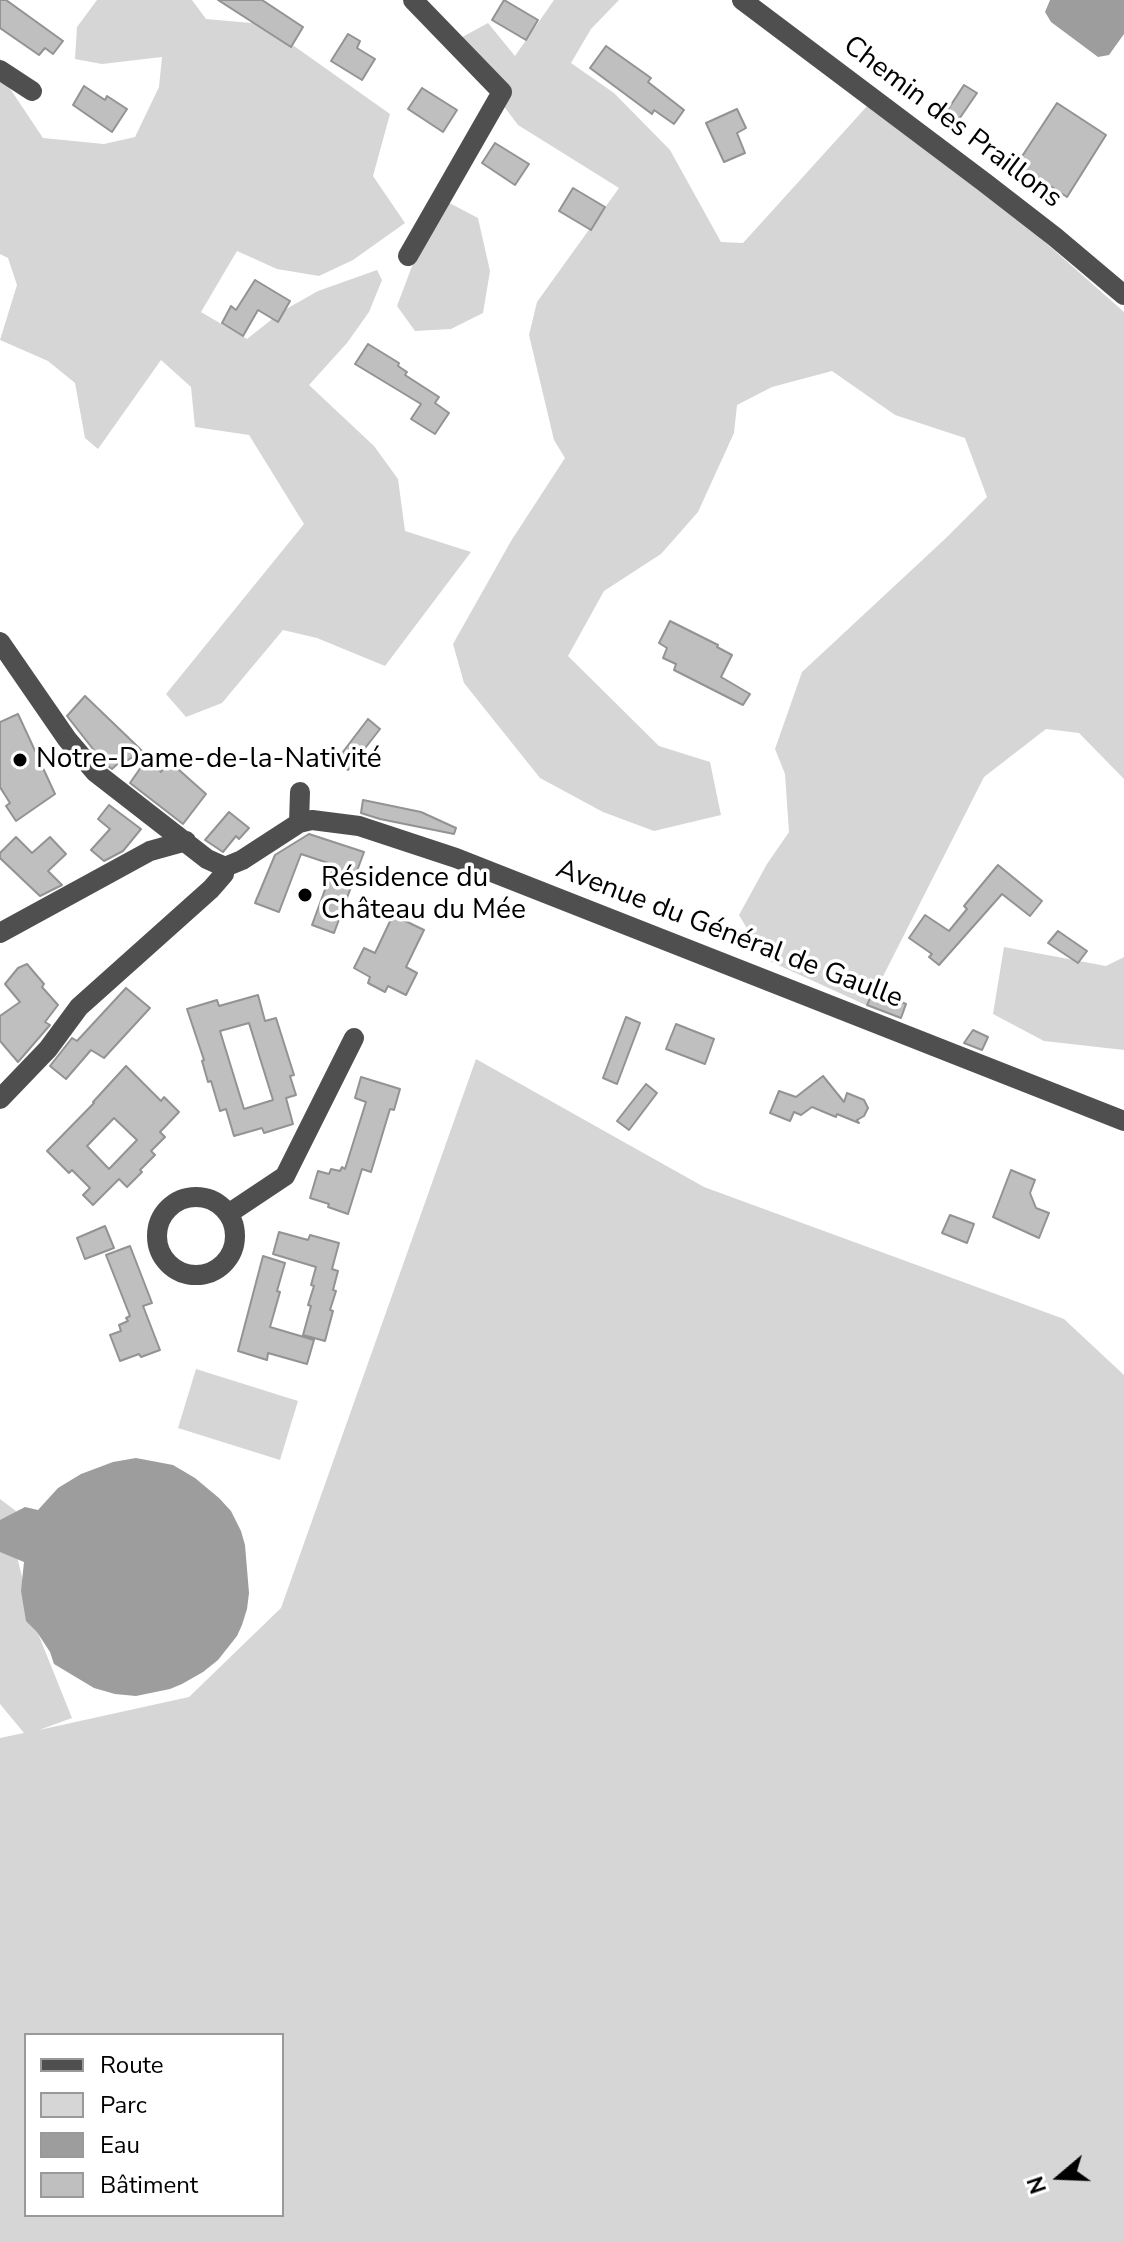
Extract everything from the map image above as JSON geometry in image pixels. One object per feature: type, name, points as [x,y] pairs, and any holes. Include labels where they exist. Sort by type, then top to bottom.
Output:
[{"type":"street","points":[[408,256],[502,92],[413,0]]},
{"type":"street","name":"Chemin des Praillons","points":[[742,0],[984,182],[1124,295]]},
{"type":"street","points":[[0,70],[32,91]]},
{"type":"street","points":[[0,642],[67,739],[95,772],[207,859],[225,867],[242,860],[299,823],[300,792]]},
{"type":"street","name":"Avenue du Général de Gaulle","points":[[299,823],[312,820],[359,826],[456,858],[1124,1121]]},
{"type":"street","points":[[0,933],[150,851],[186,841]]},
{"type":"street","points":[[0,1099],[48,1049],[79,1007],[211,889],[224,874],[225,867]]},
{"type":"street","points":[[228,1214],[285,1176],[354,1038]]},
{"type":"green space","points":[[97,0],[192,0],[206,19],[263,24],[390,114],[373,176],[405,223],[353,260],[319,276],[277,269],[237,251],[201,312],[247,339],[281,312],[318,291],[377,270],[382,280],[369,312],[347,343],[309,385],[374,446],[398,479],[405,531],[471,552],[385,666],[317,638],[283,630],[222,703],[186,717],[166,694],[304,524],[249,435],[195,427],[191,387],[161,360],[98,449],[85,438],[75,383],[48,361],[0,340],[17,285],[8,258],[0,254],[0,57],[5,81],[43,138],[104,144],[135,137],[159,87],[162,57],[102,64],[75,59],[77,27]]},
{"type":"green space","points":[[554,0],[619,0],[591,29],[571,63],[614,93],[670,150],[721,242],[743,243],[869,104],[1020,220],[1124,312],[1124,779],[1079,733],[1046,729],[984,777],[868,1006],[765,959],[739,915],[789,832],[785,774],[775,749],[802,672],[987,497],[965,438],[895,415],[832,371],[772,387],[737,405],[734,433],[698,512],[661,554],[604,591],[568,656],[659,746],[710,762],[721,815],[654,831],[603,812],[540,778],[464,683],[453,644],[511,541],[565,458],[554,440],[529,335],[537,302],[619,188],[518,125],[455,41],[488,23],[515,56]]},
{"type":"green space","points":[[438,197],[478,218],[490,271],[483,313],[451,329],[415,331],[397,306]]},
{"type":"green space","points":[[1004,947],[1106,966],[1124,957],[1124,1050],[1044,1041],[993,1014]]},
{"type":"green space","points":[[476,1059],[704,1187],[1064,1319],[1124,1375],[1124,2241],[0,2241],[0,1738],[24,1733],[0,1704],[0,1499],[16,1511],[18,1561],[35,1626],[72,1718],[39,1730],[189,1697],[281,1608]]},
{"type":"green space","points":[[196,1369],[298,1401],[280,1460],[178,1428]]},
{"type":"water","points":[[1050,0],[1124,0],[1124,34],[1109,55],[1098,57],[1051,22],[1045,12]]},
{"type":"water","points":[[136,1458],[173,1465],[195,1478],[231,1511],[245,1545],[249,1593],[237,1636],[218,1660],[182,1684],[136,1696],[94,1688],[54,1664],[37,1632],[26,1621],[21,1591],[24,1562],[0,1552],[0,1520],[25,1507],[38,1510],[58,1488],[81,1474],[113,1462]]},
{"type":"building","points":[[0,0],[6,0],[63,41],[53,54],[45,48],[39,55],[0,28]]},
{"type":"building","points":[[218,0],[262,0],[303,27],[291,47]]},
{"type":"building","points":[[504,0],[538,20],[526,40],[492,20]]},
{"type":"building","points":[[348,34],[360,41],[357,48],[375,59],[362,80],[331,61]]},
{"type":"building","points":[[606,46],[651,78],[648,82],[684,110],[674,124],[654,110],[652,114],[590,68]]},
{"type":"building","points":[[964,85],[977,93],[955,125],[943,117]]},
{"type":"building","points":[[84,86],[105,100],[107,96],[127,109],[112,132],[73,105]]},
{"type":"building","points":[[422,88],[457,110],[443,132],[408,109]]},
{"type":"building","points":[[1057,103],[1106,135],[1067,197],[1017,164]]},
{"type":"building","points":[[737,109],[746,128],[737,133],[745,153],[724,162],[706,123]]},
{"type":"building","points":[[495,143],[529,164],[515,185],[482,163]]},
{"type":"building","points":[[573,188],[605,207],[591,230],[559,211]]},
{"type":"building","points":[[255,280],[290,301],[278,322],[258,310],[243,336],[222,323],[231,306],[236,310]]},
{"type":"building","points":[[368,344],[399,363],[398,366],[407,372],[405,375],[439,397],[435,403],[449,413],[435,434],[411,419],[421,404],[355,364]]},
{"type":"building","points":[[670,621],[732,655],[721,677],[750,694],[743,705],[674,670],[676,664],[663,658],[667,648],[659,643]]},
{"type":"building","points":[[85,696],[142,751],[125,762],[124,758],[112,769],[104,763],[67,716]]},
{"type":"building","points":[[18,714],[55,794],[16,821],[6,806],[10,803],[0,787],[0,722]]},
{"type":"building","points":[[368,719],[380,729],[348,770],[336,761]]},
{"type":"building","points":[[148,757],[161,772],[169,761],[206,794],[183,824],[130,783]]},
{"type":"building","points":[[363,800],[421,812],[456,828],[454,834],[361,813]]},
{"type":"building","points":[[109,805],[141,829],[123,851],[104,861],[91,850],[110,829],[98,819]]},
{"type":"building","points":[[229,812],[249,828],[239,839],[236,836],[223,852],[205,840]]},
{"type":"building","points":[[309,834],[364,852],[334,933],[312,925],[334,865],[301,854],[279,912],[255,903],[275,855]]},
{"type":"building","points":[[16,837],[32,853],[50,837],[66,854],[48,871],[62,885],[40,896],[0,858],[0,853]]},
{"type":"building","points":[[998,865],[1042,901],[1030,916],[1002,894],[939,965],[929,957],[932,954],[909,938],[925,915],[949,931],[967,909],[964,906]]},
{"type":"building","points":[[393,915],[424,930],[406,967],[417,973],[406,995],[388,986],[385,992],[368,983],[370,977],[354,968],[364,948],[375,953]]},
{"type":"building","points":[[1058,931],[1087,951],[1078,963],[1048,943]]},
{"type":"building","points":[[27,964],[58,1005],[45,1022],[50,1025],[18,1062],[0,1041],[0,1016],[20,1002],[5,984],[18,968]]},
{"type":"building","points":[[126,988],[150,1008],[104,1058],[91,1050],[66,1079],[50,1066],[72,1038],[77,1041]]},
{"type":"building","points":[[874,990],[906,1004],[901,1018],[867,1005]]},
{"type":"building","points":[[258,995],[265,1021],[276,1018],[294,1075],[290,1076],[296,1095],[286,1098],[293,1124],[264,1133],[262,1128],[234,1136],[226,1109],[220,1111],[211,1081],[208,1082],[187,1009],[217,1000],[219,1006]],"holes":[[[249,1023],[273,1100],[244,1109],[220,1031]]]},
{"type":"building","points":[[626,1017],[640,1023],[617,1084],[603,1078]]},
{"type":"building","points":[[676,1024],[714,1039],[705,1064],[666,1049]]},
{"type":"building","points":[[973,1030],[988,1037],[982,1050],[964,1043]]},
{"type":"building","points":[[126,1066],[161,1101],[164,1097],[179,1112],[160,1132],[165,1137],[151,1151],[155,1155],[140,1170],[142,1172],[127,1187],[119,1179],[93,1205],[83,1195],[90,1188],[47,1151]],"holes":[[[114,1118],[137,1140],[109,1169],[87,1146]]]},
{"type":"building","points":[[823,1076],[844,1102],[847,1093],[864,1100],[868,1108],[864,1116],[857,1120],[859,1123],[812,1107],[801,1115],[794,1112],[790,1121],[770,1113],[779,1091],[796,1097]]},
{"type":"building","points":[[361,1077],[400,1089],[394,1110],[390,1109],[371,1172],[362,1169],[348,1214],[310,1198],[318,1171],[329,1174],[331,1169],[345,1169],[366,1102],[355,1098]]},
{"type":"building","points":[[646,1084],[657,1093],[629,1130],[617,1121]]},
{"type":"building","points":[[1011,1170],[1035,1180],[1030,1193],[1036,1208],[1049,1213],[1039,1238],[993,1217]]},
{"type":"building","points":[[950,1215],[974,1224],[967,1243],[942,1233]]},
{"type":"building","points":[[105,1226],[114,1248],[85,1259],[77,1238]]},
{"type":"building","points":[[279,1232],[308,1240],[310,1235],[339,1243],[332,1269],[338,1271],[333,1290],[336,1291],[325,1341],[303,1335],[311,1306],[308,1305],[316,1267],[273,1254]]},
{"type":"building","points":[[130,1246],[152,1303],[143,1306],[160,1350],[120,1361],[110,1335],[121,1331],[119,1325],[128,1321],[126,1318],[130,1316],[106,1255]]},
{"type":"building","points":[[263,1256],[285,1263],[270,1327],[314,1340],[307,1364],[268,1353],[267,1360],[238,1351]]},
{"type":"place","name":"Notre-Dame-de-la-Nativité","points":[[20,760]]},
{"type":"place","name":"Résidence du Château du Mée","points":[[305,895]]}]
